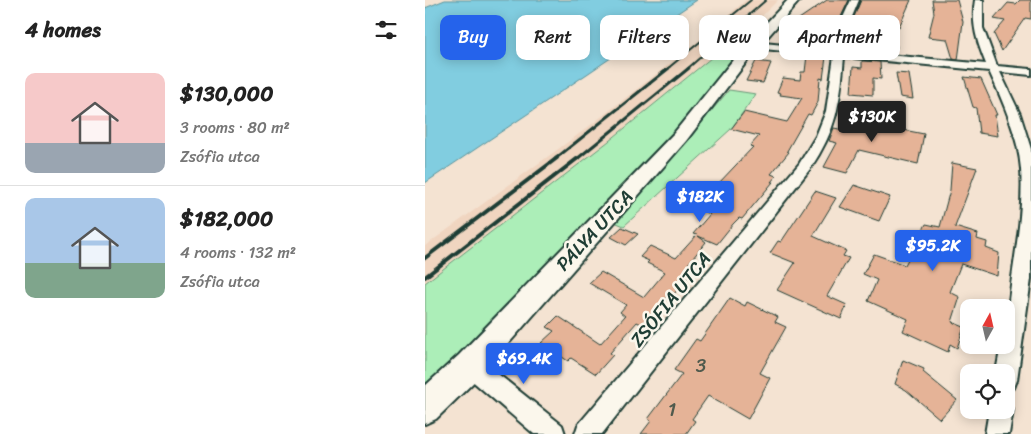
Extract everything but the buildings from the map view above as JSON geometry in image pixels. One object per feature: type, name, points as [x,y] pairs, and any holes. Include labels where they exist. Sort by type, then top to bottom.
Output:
[{"type":"street","name":"PÁLYA UTCA","points":[[769,27],[794,0]]},
{"type":"street","name":"ZSÓFIA UTCA","points":[[847,15],[855,0]]},
{"type":"street","points":[[979,0],[977,20],[980,36],[995,68],[1022,138],[1028,172],[1031,214],[1024,276],[1009,364]]},
{"type":"street","points":[[900,59],[1031,72]]},
{"type":"street","name":"PÁLYA UTCA","points":[[425,408],[470,366],[680,137],[741,60]]},
{"type":"street","name":"ZSÓFIA UTCA","points":[[587,434],[805,166],[820,140],[834,104],[840,60]]},
{"type":"street","points":[[470,366],[553,434]]},
{"type":"street","points":[[997,434],[1000,419]]},
{"type":"shaded area","points":[[746,0],[778,0],[763,15],[729,15]]},
{"type":"shaded area","points":[[699,40],[699,60],[708,60],[609,141],[425,283],[425,246],[583,131],[674,60],[689,60],[689,48]]},
{"type":"green space","points":[[708,60],[731,60],[685,121],[465,349],[425,385],[425,283],[609,141]]},
{"type":"green space","points":[[729,90],[756,94],[731,129],[624,226],[612,221],[682,146]]},
{"type":"water","points":[[445,0],[697,0],[675,15],[600,15],[600,60],[608,60],[425,183],[425,8]]},
{"type":"railway","points":[[667,69],[751,0]]},
{"type":"railway","points":[[687,69],[766,0]]},
{"type":"railway","points":[[555,159],[669,68]]},
{"type":"railway","points":[[577,159],[689,68]]},
{"type":"railway","points":[[425,258],[557,158]]},
{"type":"railway","points":[[425,277],[578,158]]}]
